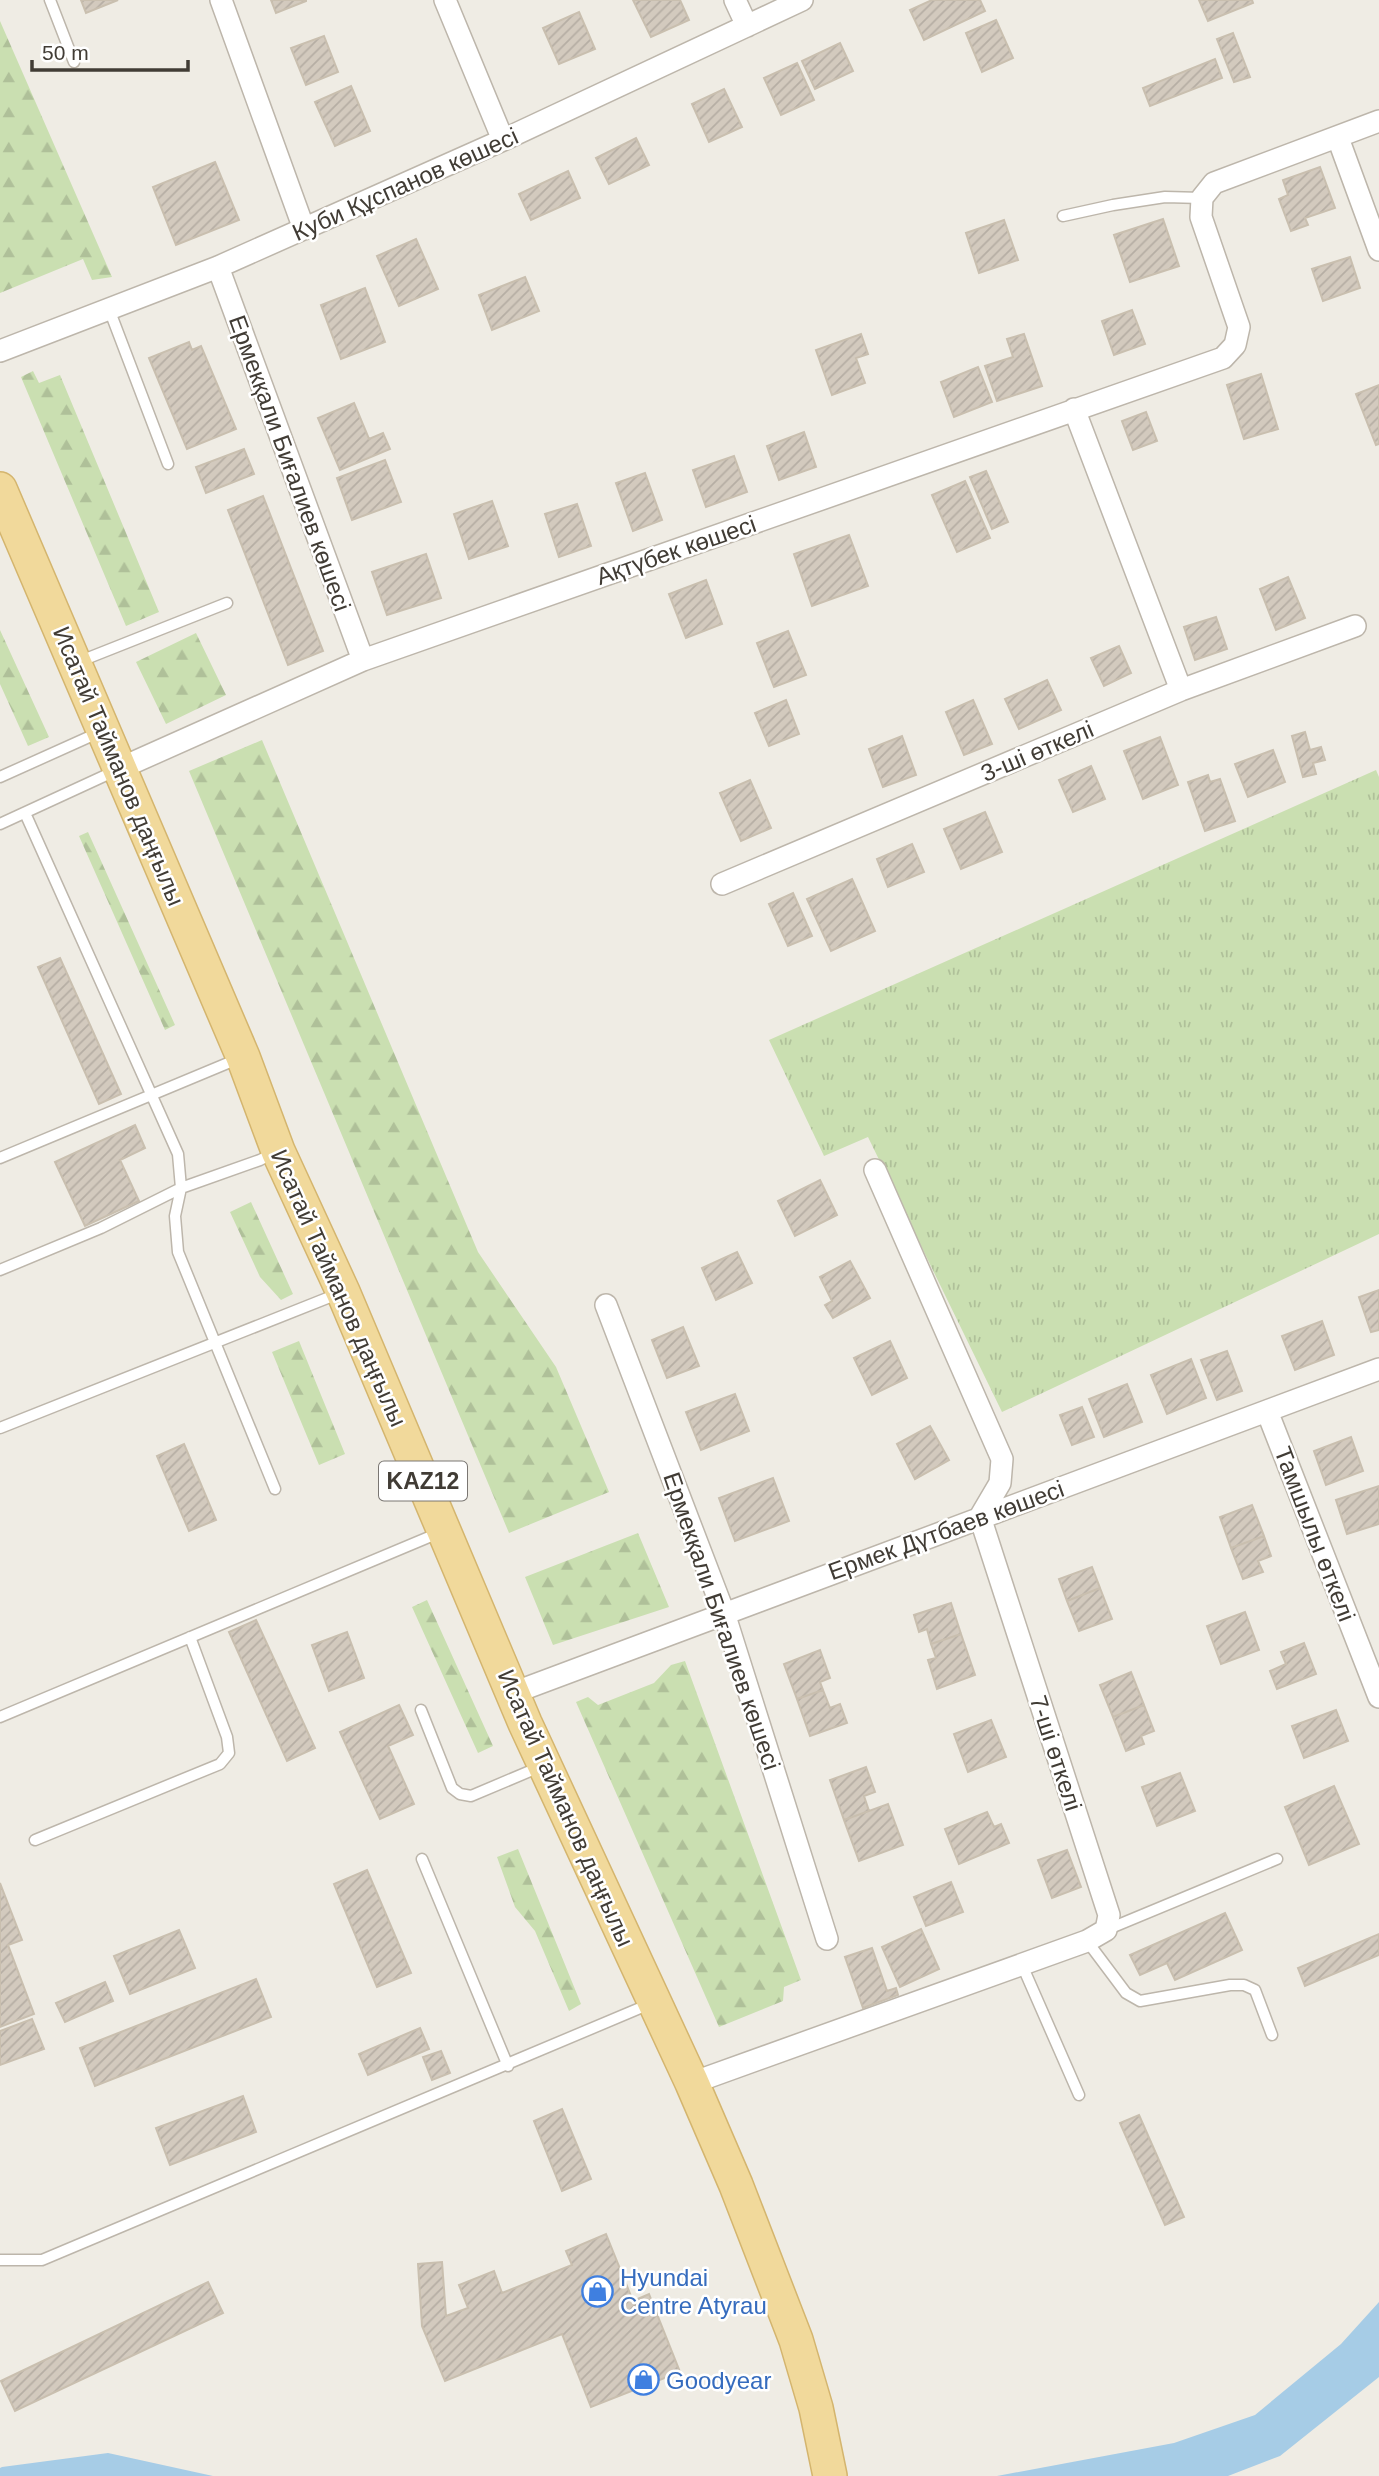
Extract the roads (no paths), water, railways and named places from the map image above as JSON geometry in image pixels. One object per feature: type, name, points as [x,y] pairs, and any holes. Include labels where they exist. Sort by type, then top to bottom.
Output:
[{"type":"main road","name":"Исатай Тайманов даңғылы","points":[[0,489],[243,1057],[278,1151],[343,1292],[513,1693],[736,2185],[796,2340],[816,2408],[831,2476]]},
{"type":"street","points":[[221,0],[304,229]]},
{"type":"street","points":[[445,0],[503,140]]},
{"type":"street","points":[[735,0],[747,26]]},
{"type":"street","name":"Куби Құспанов көшесi","points":[[0,351],[218,267],[503,140],[802,0]]},
{"type":"street","points":[[1202,198],[1214,183],[1379,121]]},
{"type":"street","points":[[1338,138],[1379,250]]},
{"type":"street","name":"Ақтүбек көшесi","points":[[121,768],[363,660],[1223,358],[1235,345],[1240,327],[1202,217],[1202,198]]},
{"type":"street","name":"Ермекқали Биғалиев көшесі","points":[[218,267],[363,660]]},
{"type":"street","points":[[1074,409],[1181,690]]},
{"type":"street","name":"3-шi өткелi","points":[[722,884],[1181,690],[1355,626]]},
{"type":"street","points":[[875,1170],[1002,1459],[1000,1483],[980,1517]]},
{"type":"street","name":"Ермекқали Биғалиев көшесі","points":[[606,1305],[724,1613],[827,1939]]},
{"type":"street","name":"Ермек Дүтбаев көшесi","points":[[513,1693],[1379,1369]]},
{"type":"street","name":"Тамшылы өткелі","points":[[1267,1411],[1379,1697]]},
{"type":"street","name":"7-шi өткелi","points":[[980,1517],[1109,1915],[1106,1930]]},
{"type":"street","points":[[692,2083],[1087,1941],[1106,1930]]},
{"type":"lane","points":[[50,0],[74,62]]},
{"type":"lane","points":[[1063,216],[1165,197],[1202,198]]},
{"type":"lane","points":[[109,309],[167,464]]},
{"type":"lane","points":[[75,663],[227,603]]},
{"type":"lane","points":[[0,777],[104,730]]},
{"type":"lane","points":[[0,824],[121,768]]},
{"type":"lane","points":[[25,813],[177,1154],[181,1188],[175,1216],[178,1252],[275,1489]]},
{"type":"lane","points":[[0,1158],[243,1057]]},
{"type":"lane","points":[[0,1270],[101,1228],[181,1188],[278,1151]]},
{"type":"lane","points":[[0,1428],[343,1292]]},
{"type":"lane","points":[[0,1717],[444,1531]]},
{"type":"lane","points":[[35,1840],[220,1764],[229,1753],[227,1737],[190,1637]]},
{"type":"lane","points":[[421,1710],[452,1788],[460,1794],[471,1796],[545,1765]]},
{"type":"lane","points":[[422,1859],[508,2066]]},
{"type":"lane","points":[[1106,1930],[1277,1859]]},
{"type":"lane","points":[[1087,1941],[1126,1993],[1140,2001],[1230,1984],[1244,1984],[1255,1990],[1272,2035]]},
{"type":"lane","points":[[1022,1965],[1079,2095]]},
{"type":"lane","points":[[0,2260],[43,2260],[655,2002]]},
{"type":"water","points":[[1379,2302],[1379,2377],[1280,2456],[1228,2476],[997,2476],[1174,2443],[1255,2415],[1341,2344]]},
{"type":"water","points":[[108,2453],[213,2476],[0,2476],[2,2467]]},
{"type":"place","name":"Hyundai Centre Atyrau","points":[[597,2291]]},
{"type":"place","name":"Goodyear","points":[[643,2380]]}]
